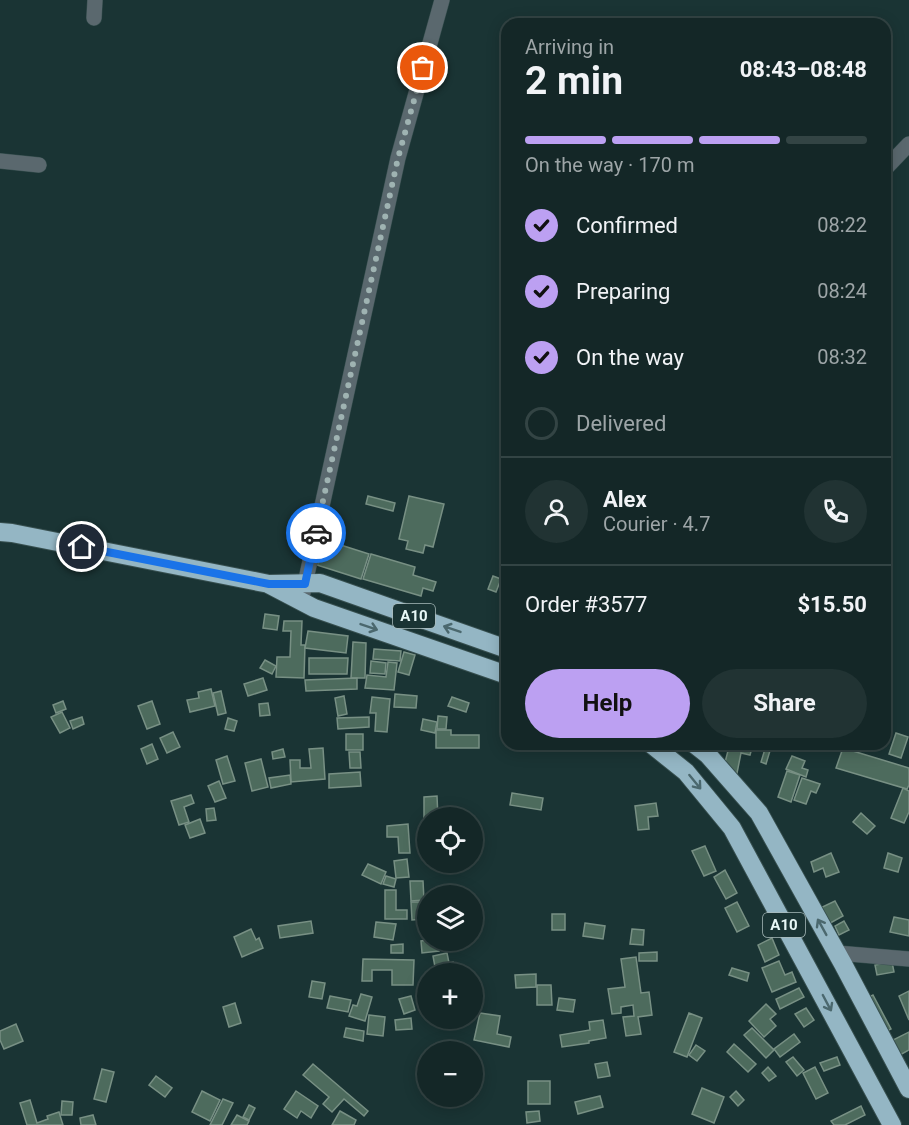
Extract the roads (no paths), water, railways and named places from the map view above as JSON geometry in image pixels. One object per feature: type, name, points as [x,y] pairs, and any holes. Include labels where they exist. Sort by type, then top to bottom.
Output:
[{"type":"highway","name":"A10","points":[[0,532],[269,584],[303,593],[314,608],[501,673]]},
{"type":"highway","name":"A10","points":[[303,593],[320,583],[501,647]]},
{"type":"highway","name":"A10","points":[[658,750],[686,772],[732,828],[892,1125]]},
{"type":"highway","name":"A10","points":[[702,750],[759,813],[909,1089]]},
{"type":"highway","points":[[732,828],[759,813]]},
{"type":"highway","points":[[813,979],[840,959]]},
{"type":"street","points":[[93,18],[95,0]]},
{"type":"street","points":[[303,593],[398,158],[442,0]]},
{"type":"street","points":[[891,163],[909,144]]},
{"type":"street","points":[[0,161],[39,165]]},
{"type":"street","points":[[840,959],[909,959]]}]
